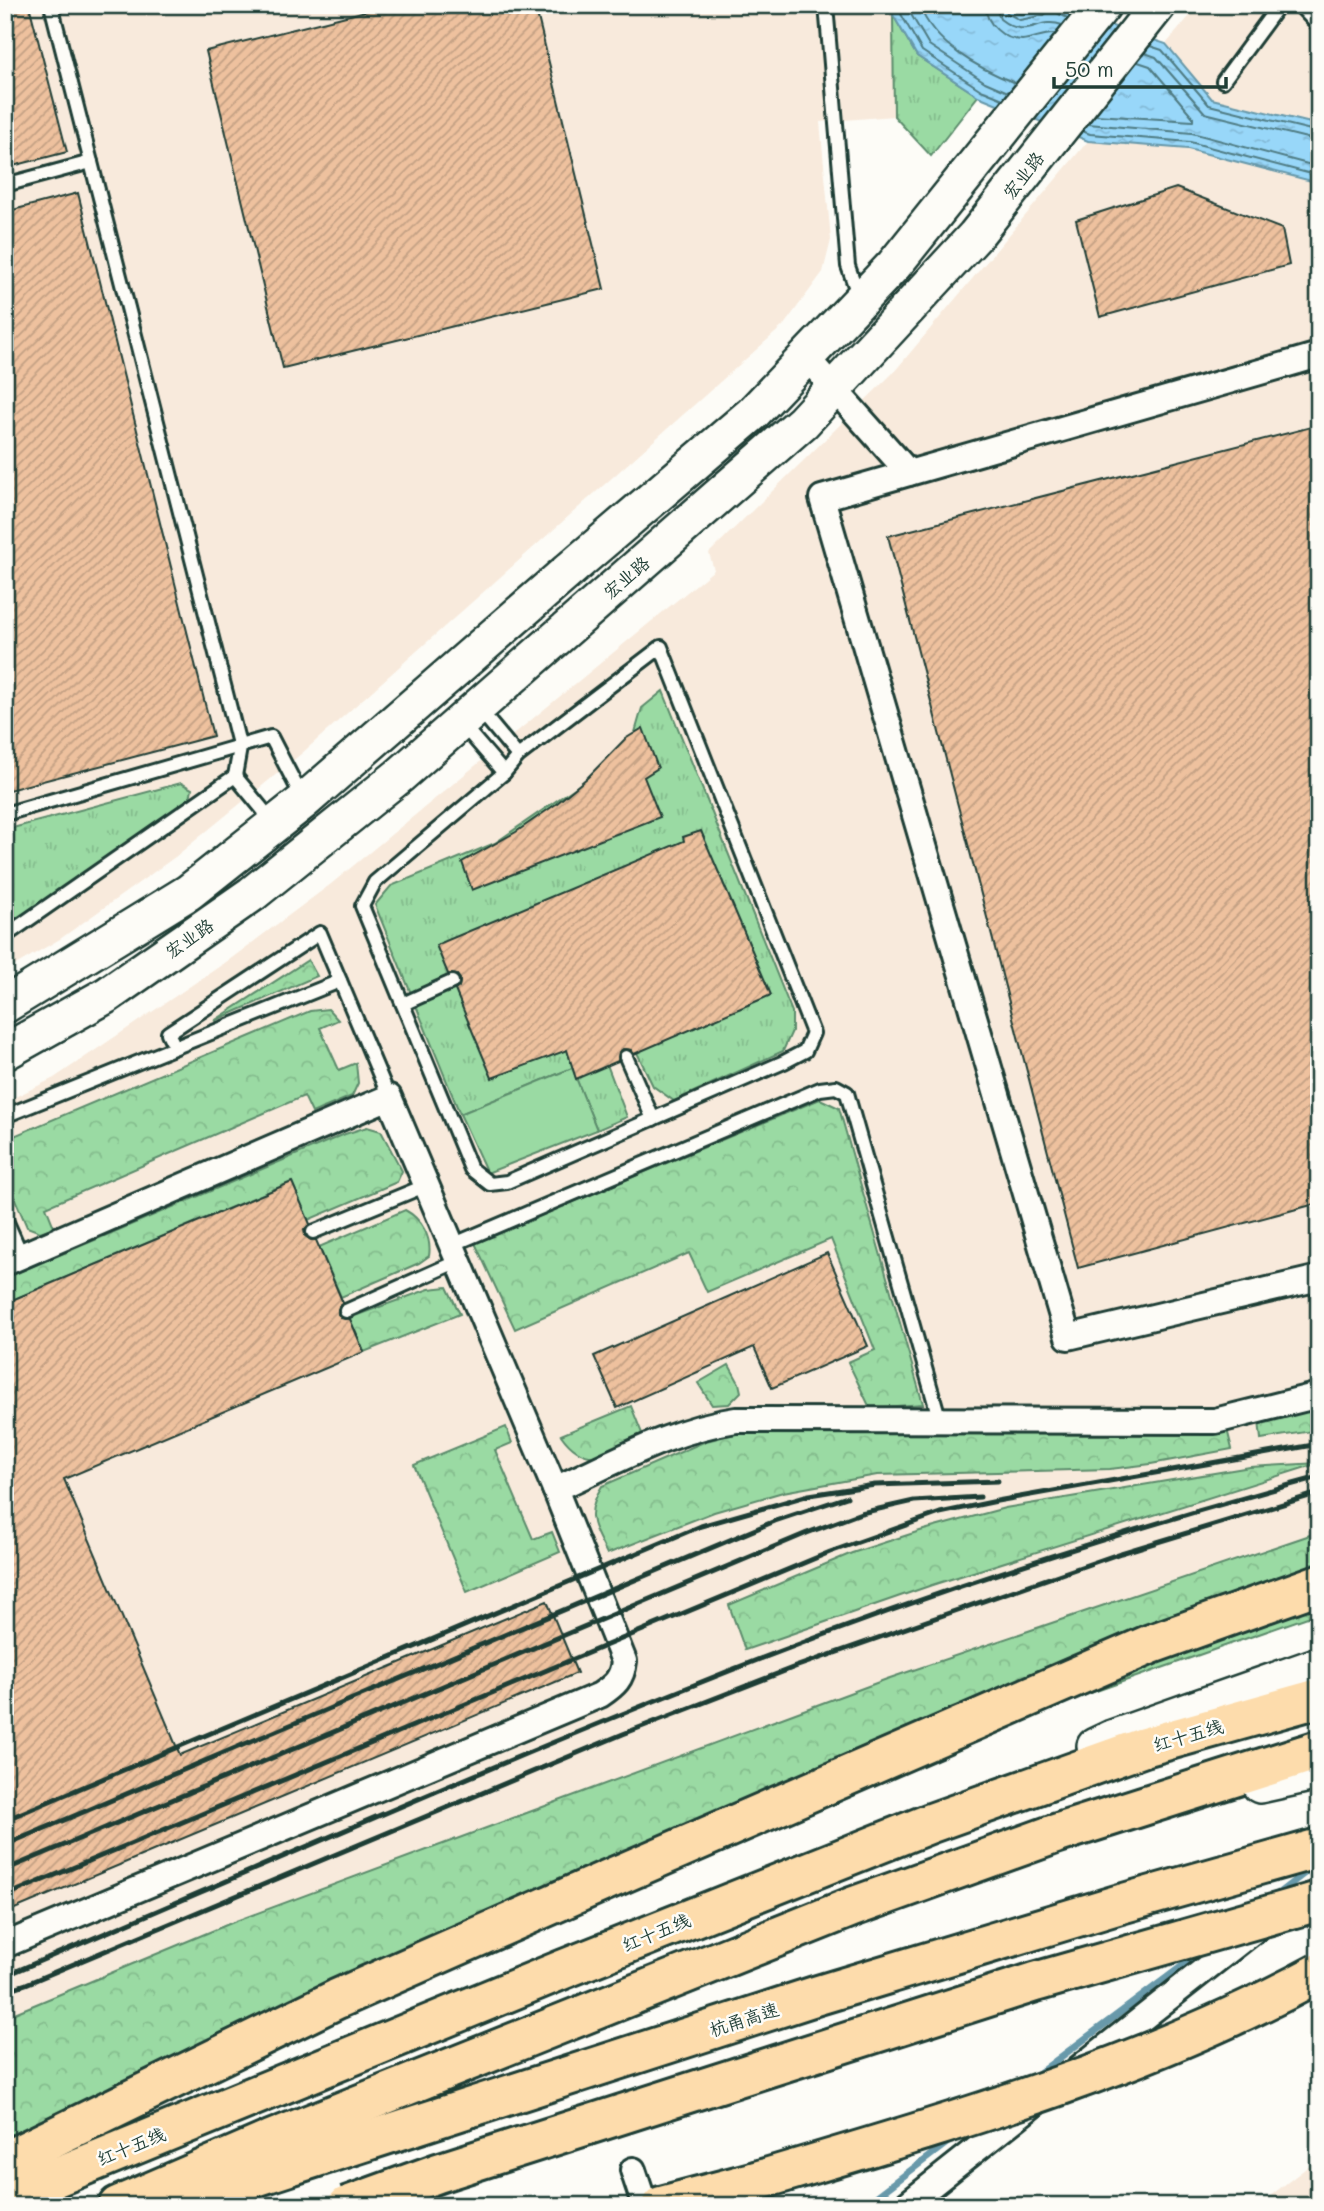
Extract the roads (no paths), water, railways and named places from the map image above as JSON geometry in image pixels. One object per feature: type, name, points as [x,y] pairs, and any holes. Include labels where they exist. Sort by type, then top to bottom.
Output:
[{"type":"main road","points":[[5,2161],[337,1999],[533,1912],[1151,1644],[1319,1584]]},
{"type":"main road","name":"红十五线","points":[[5,2198],[551,1974],[939,1820],[1144,1747],[1319,1698]]},
{"type":"main road","points":[[118,2206],[296,2130],[839,1912],[1055,1834],[1319,1750]]},
{"type":"main road","name":"杭甬高速","points":[[175,2206],[256,2177],[815,1996],[1319,1847]]},
{"type":"main road","points":[[347,2206],[438,2173],[1035,1982],[1319,1901]]},
{"type":"main road","points":[[661,2206],[756,2181],[930,2129],[1112,2068],[1269,2000],[1319,1973]]},
{"type":"street","points":[[5,1005],[189,892],[275,824],[752,414],[894,265],[1103,5]]},
{"type":"street","name":"宏业路","points":[[5,1052],[107,995],[252,894],[399,776],[803,422],[975,236],[1158,5]]},
{"type":"street","points":[[1319,355],[822,498],[1068,1337],[1319,1278]]},
{"type":"street","points":[[806,357],[909,473]]},
{"type":"street","points":[[5,1945],[600,1695],[615,1685],[623,1673],[624,1661],[555,1489],[389,1097],[13,1260]]},
{"type":"street","points":[[555,1489],[685,1432],[708,1424],[736,1420],[1215,1421],[1319,1395]]},
{"type":"street","points":[[939,1820],[1112,1738],[1319,1665]]},
{"type":"street","points":[[1055,1834],[1319,1772]]},
{"type":"street","points":[[905,2206],[1319,1879]]},
{"type":"street","points":[[633,2170],[645,2206]]},
{"type":"lane","points":[[5,936],[235,776],[240,748],[51,5]]},
{"type":"lane","points":[[825,5],[848,266],[860,301]]},
{"type":"lane","points":[[1223,80],[1279,5]]},
{"type":"lane","points":[[1299,5],[1319,26]]},
{"type":"lane","points":[[5,185],[91,162]]},
{"type":"lane","points":[[661,647],[813,1033],[805,1051],[783,1062],[507,1182],[490,1184],[471,1169],[362,906],[375,882],[504,773],[518,757],[661,647]]},
{"type":"lane","points":[[469,715],[518,757]]},
{"type":"lane","points":[[469,715],[504,773]]},
{"type":"lane","points":[[5,814],[271,737],[304,801]]},
{"type":"lane","points":[[235,776],[275,824]]},
{"type":"lane","points":[[175,1046],[168,1033],[320,933],[389,1097]]},
{"type":"lane","points":[[5,1116],[340,981]]},
{"type":"lane","points":[[402,1004],[452,982]]},
{"type":"lane","points":[[626,1057],[653,1119]]},
{"type":"lane","points":[[346,1311],[455,1253],[820,1089],[836,1087],[847,1093],[940,1421]]},
{"type":"lane","points":[[313,1232],[426,1185]]},
{"type":"lane","points":[[5,1218],[13,1260]]},
{"type":"water","points":[[893,5],[1006,5],[1021,14],[1053,6],[1166,44],[1212,99],[1319,125],[1319,183],[1188,149],[1088,141],[978,96],[917,56],[893,15]]},
{"type":"waterway","points":[[1275,1896],[1315,1865]]},
{"type":"waterway","points":[[1034,2077],[1201,1952]]},
{"type":"waterway","points":[[864,2206],[952,2139]]},
{"type":"railway","points":[[5,1896],[830,1552],[940,1513],[1319,1444]]},
{"type":"railway","points":[[5,1976],[517,1757],[844,1627],[1080,1547],[1319,1477]]},
{"type":"railway","points":[[5,1820],[701,1526],[809,1495],[875,1485],[998,1481]]},
{"type":"railway","points":[[5,1991],[623,1734],[795,1667],[1121,1553],[1319,1493]]},
{"type":"railway","points":[[5,1845],[775,1521],[847,1497]]},
{"type":"railway","points":[[5,1870],[807,1533],[861,1513],[914,1501],[980,1497]]}]
